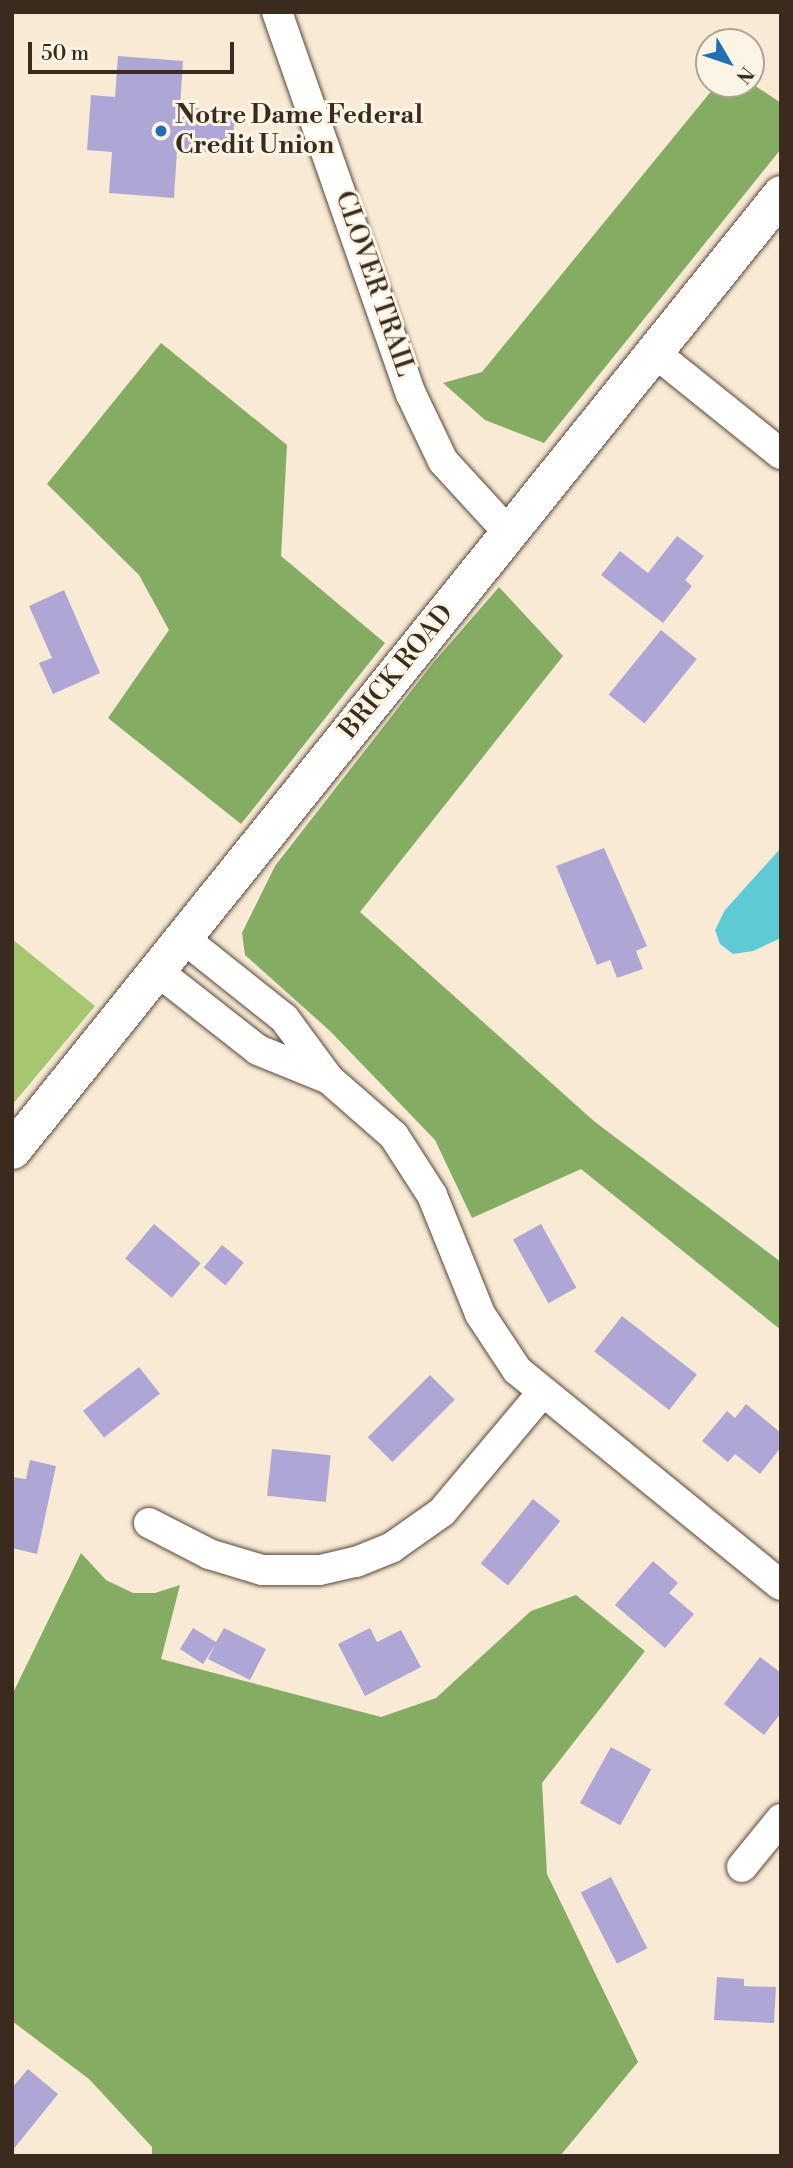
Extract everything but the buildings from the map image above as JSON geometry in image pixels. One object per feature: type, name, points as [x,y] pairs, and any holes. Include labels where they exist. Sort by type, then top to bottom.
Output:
[{"type":"street","name":"CLOVER TRAIL","points":[[277,12],[411,394],[443,461],[509,533]]},
{"type":"street","name":"BRICK ROAD","points":[[12,1150],[781,194]]},
{"type":"street","points":[[654,352],[781,454]]},
{"type":"street","points":[[183,937],[284,1018],[330,1080],[394,1136],[432,1195],[497,1346],[542,1393],[781,1585]]},
{"type":"street","points":[[156,970],[258,1051],[330,1080]]},
{"type":"street","points":[[149,1523],[209,1554],[262,1570],[320,1570],[356,1562],[391,1548],[442,1512],[542,1393]]},
{"type":"street","points":[[743,1867],[781,1819]]},
{"type":"green space","points":[[765,92],[781,103],[781,149],[544,443],[485,420],[443,383],[482,372],[706,98],[765,98]]},
{"type":"green space","points":[[161,343],[287,445],[281,556],[385,643],[241,824],[108,718],[169,630],[139,575],[47,484]]},
{"type":"green space","points":[[499,587],[563,656],[360,912],[595,1122],[781,1262],[781,1330],[581,1169],[472,1218],[435,1140],[330,1031],[245,955],[242,933],[275,866],[433,663]]},
{"type":"green space","points":[[12,939],[95,1006],[12,1105]]},
{"type":"green space","points":[[81,1553],[106,1580],[133,1593],[155,1593],[180,1585],[161,1659],[381,1717],[436,1698],[531,1611],[576,1595],[645,1651],[542,1783],[547,1874],[638,2062],[560,2156],[152,2156],[152,2147],[89,2079],[12,2021],[12,1695]]},
{"type":"water","points":[[781,848],[781,938],[753,951],[733,954],[720,944],[715,930],[725,910]]},
{"type":"place","name":"Notre Dame Federal Credit Union","points":[[161,131]]}]
